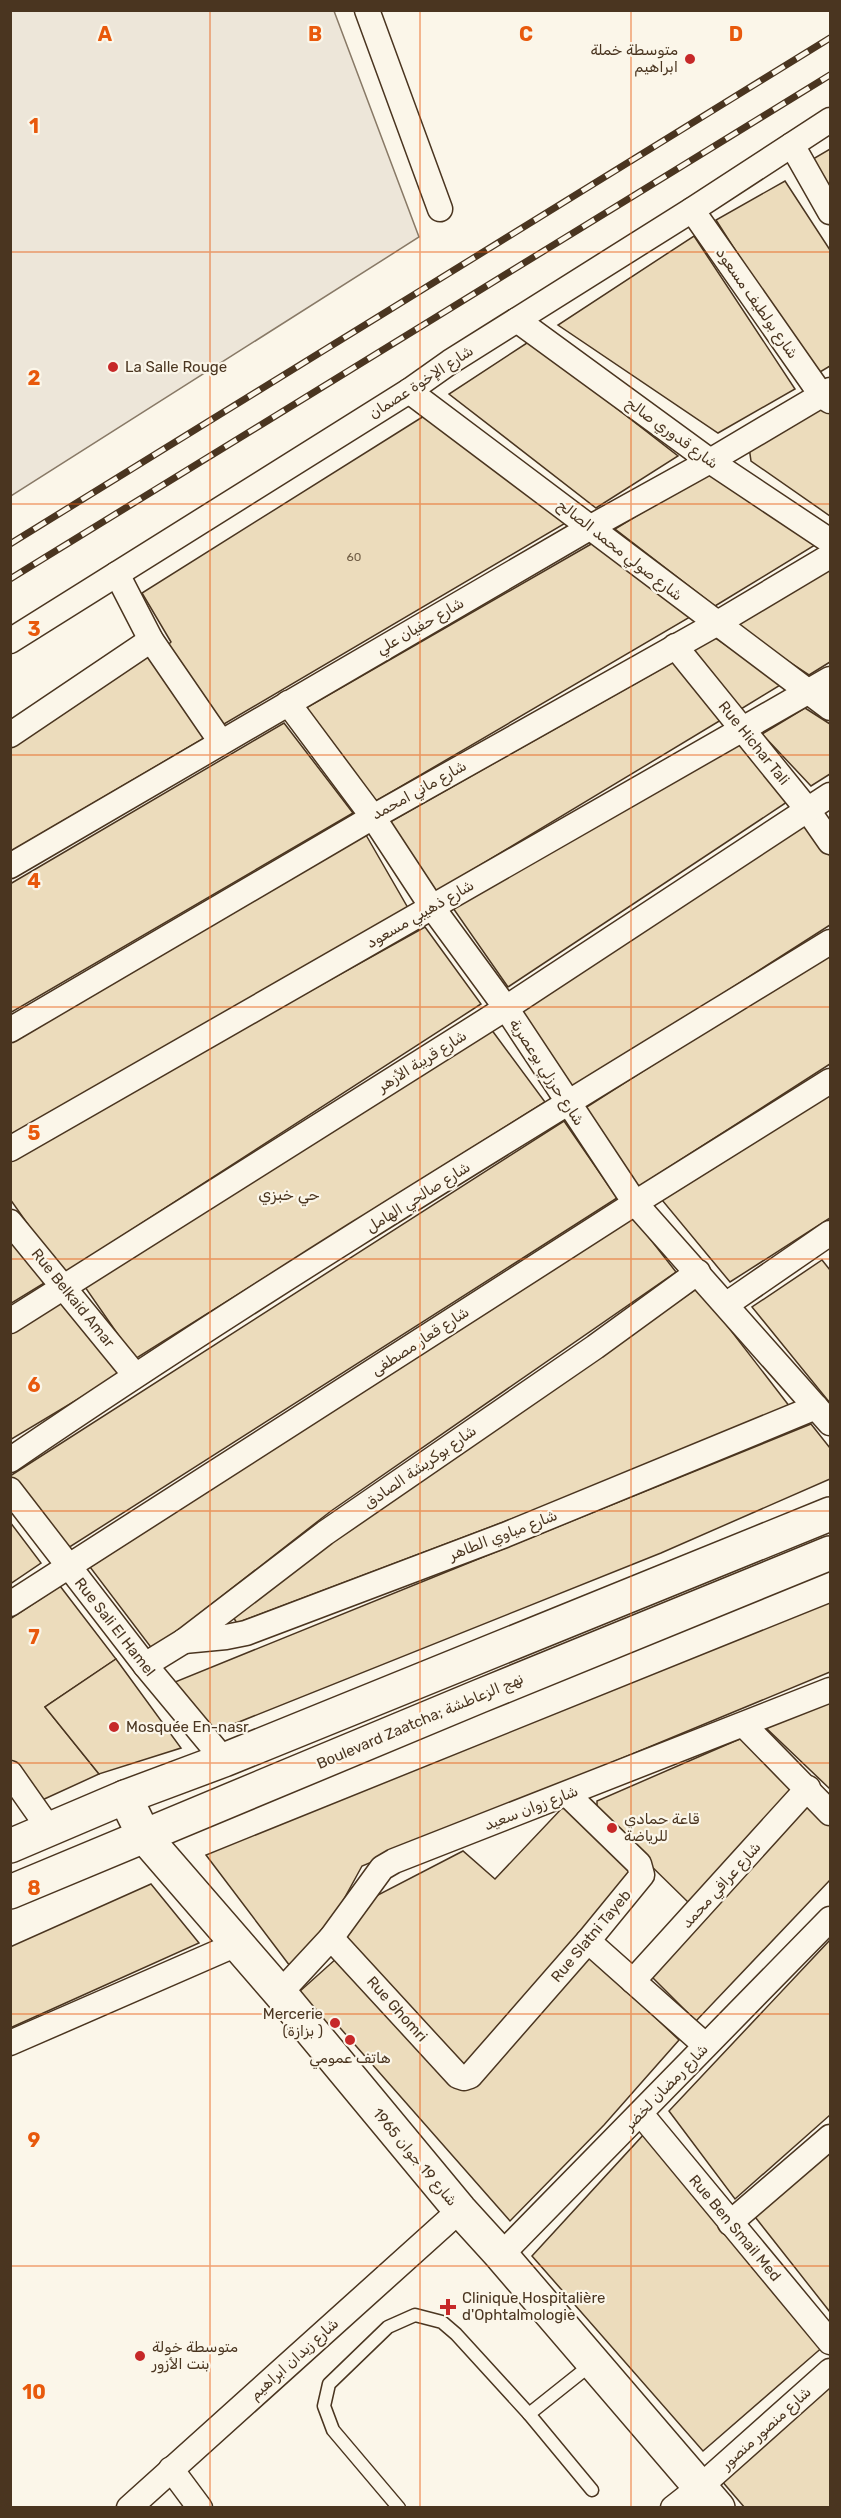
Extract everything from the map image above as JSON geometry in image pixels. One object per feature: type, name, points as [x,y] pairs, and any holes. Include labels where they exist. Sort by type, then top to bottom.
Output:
[{"type":"main road","points":[[10,1846],[125,1797],[224,1760],[831,1514]]},
{"type":"main road","name":"Boulevard Zaatcha; نهج الزعاطشة","points":[[10,1892],[831,1553]]},
{"type":"main road","name":"شارع 19 جوان 1965","points":[[125,1797],[144,1836],[280,1993],[460,2210],[710,2497]]},
{"type":"street","points":[[367,10],[440,210]]},
{"type":"street","name":"شارع الإخوة عصمان","points":[[10,641],[409,391],[831,120]]},
{"type":"street","points":[[792,145],[831,212]]},
{"type":"street","name":"شارع بولطيف مسعود","points":[[693,210],[828,396]]},
{"type":"street","name":"شارع قدوري صالح","points":[[517,320],[710,461],[831,541]]},
{"type":"street","name":"شارع صولي محمد الصالح","points":[[409,391],[716,624],[831,708]]},
{"type":"street","name":"شارع حفيان علي","points":[[10,866],[591,527],[828,396]]},
{"type":"street","name":"شارع ماني امحمد","points":[[10,1030],[373,816],[716,624],[831,556]]},
{"type":"street","points":[[117,574],[152,640],[221,742]]},
{"type":"street","points":[[10,735],[152,640]]},
{"type":"street","name":"Rue Hichar Tali","points":[[675,646],[745,730],[831,842]]},
{"type":"street","name":"شارع ذهيبي مسعود","points":[[10,1149],[831,679]]},
{"type":"street","name":"شارع حرزلي بوعصرية","points":[[288,703],[373,816],[432,907],[506,1008],[635,1203],[727,1304],[823,1415]]},
{"type":"street","name":"شارع قريبة الأزهر","points":[[10,1320],[506,1008],[831,795]]},
{"type":"street","name":"شارع صالحي الهامل","points":[[10,1460],[135,1375],[567,1103],[831,942]]},
{"type":"street","name":"شارع قعار مصطفى","points":[[10,1604],[635,1203],[831,1081]]},
{"type":"street","name":"Rue Belkaid Amar","points":[[12,1226],[135,1375]]},
{"type":"street","points":[[727,1304],[828,1239]]},
{"type":"street","name":"شارع بوكريشة الصادق","points":[[145,1665],[184,1641],[325,1533],[698,1272]]},
{"type":"street","name":"شارع مياوي الطاهر","points":[[184,1641],[246,1633],[823,1415]]},
{"type":"street","name":"Rue Sali El Hamel","points":[[10,1490],[145,1665],[224,1760]]},
{"type":"street","name":"شارع زوان سعيد","points":[[280,1993],[331,1938],[382,1868],[394,1861],[831,1690]]},
{"type":"street","points":[[744,1725],[831,1813]]},
{"type":"street","points":[[10,1773],[50,1830]]},
{"type":"street","name":"شارع عرافي محمد","points":[[633,1981],[808,1788]]},
{"type":"street","name":"Rue Slatni Tayeb","points":[[464,2078],[470,2076],[588,1941],[642,1875],[642,1870],[567,1794]]},
{"type":"street","name":"شارع رمضان لخضر","points":[[501,2255],[831,1919]]},
{"type":"street","name":"Rue Ghomri","points":[[331,1938],[458,2076],[464,2078]]},
{"type":"street","points":[[588,1941],[705,2045]]},
{"type":"street","points":[[10,2043],[237,1944]]},
{"type":"street","name":"Rue Ben Smail Med","points":[[641,2114],[831,2342]]},
{"type":"street","points":[[730,2223],[831,2137]]},
{"type":"street","name":"شارع زيدان ابراهيم","points":[[129,2508],[460,2210]]},
{"type":"street","name":"شارع منصور منصور","points":[[710,2497],[831,2371]]},
{"type":"street","points":[[171,2469],[200,2508]]},
{"type":"street","points":[[673,2508],[710,2497]]},
{"type":"lane","points":[[399,2508],[333,2430],[324,2406],[329,2384],[388,2327],[415,2315],[442,2322],[456,2334],[529,2414],[592,2490]]},
{"type":"lane","points":[[529,2414],[594,2362]]},
{"type":"shaded area","name":"La Salle Rouge","points":[[11,10],[334,11],[419,237],[11,496]]},
{"type":"building","points":[[830,149],[830,190],[813,159]]},
{"type":"building","points":[[785,181],[830,250],[830,366],[815,375],[716,220]]},
{"type":"building","points":[[694,236],[795,389],[718,433],[558,325]]},
{"type":"building","points":[[530,341],[678,456],[596,508],[449,394]]},
{"type":"building","points":[[823,404],[830,410],[830,516],[751,461],[749,447]]},
{"type":"building","points":[[424,416],[569,521],[219,727],[166,647],[171,642],[142,593]]},
{"type":"building","points":[[709,472],[815,545],[715,606],[615,529]]},
{"type":"building","points":[[593,543],[690,617],[371,804],[306,708]]},
{"type":"building","points":[[830,565],[830,662],[809,675],[732,624]]},
{"type":"building","points":[[711,635],[782,684],[741,709],[687,651]]},
{"type":"building","points":[[154,650],[211,734],[10,852],[10,749]]},
{"type":"building","points":[[677,660],[726,717],[434,893],[388,823]]},
{"type":"building","points":[[805,708],[830,724],[830,774],[811,786],[762,734]]},
{"type":"building","points":[[284,723],[353,813],[10,1013],[10,884]]},
{"type":"building","points":[[745,739],[790,800],[508,987],[453,908]]},
{"type":"building","points":[[806,821],[830,856],[830,925],[572,1090],[521,1011]]},
{"type":"building","points":[[366,835],[408,908],[10,1139],[10,1041]]},
{"type":"building","points":[[425,927],[481,1004],[63,1274],[10,1199],[10,1158]]},
{"type":"building","points":[[830,952],[830,1064],[635,1189],[582,1110]]},
{"type":"building","points":[[491,1029],[545,1102],[135,1359],[85,1287]]},
{"type":"building","points":[[830,1095],[830,1218],[730,1282],[662,1200]]},
{"type":"building","points":[[564,1121],[617,1198],[68,1548],[10,1476]]},
{"type":"building","points":[[633,1217],[676,1272],[331,1511],[153,1650],[90,1567]]},
{"type":"building","points":[[10,1239],[46,1282],[10,1304]]},
{"type":"building","points":[[822,1260],[830,1270],[830,1403],[752,1307]]},
{"type":"building","points":[[698,1288],[790,1407],[551,1504],[237,1623],[229,1611]]},
{"type":"building","points":[[60,1301],[120,1374],[10,1440],[10,1333]]},
{"type":"building","points":[[811,1424],[830,1448],[830,1479],[661,1553],[214,1732],[175,1682]]},
{"type":"building","points":[[10,1522],[41,1563],[10,1584]]},
{"type":"building","points":[[60,1586],[116,1659],[45,1707],[99,1774],[40,1801],[10,1759],[10,1619]]},
{"type":"building","points":[[830,1603],[830,1672],[362,1866],[327,1930],[293,1970],[206,1855]]},
{"type":"building","name":"Mosquée En-nasr","points":[[116,1659],[181,1748],[99,1774],[45,1707]]},
{"type":"building","points":[[830,1700],[830,1789],[764,1726]]},
{"type":"building","points":[[742,1738],[796,1788],[691,1905],[597,1813],[597,1801]]},
{"type":"building","points":[[809,1800],[830,1821],[830,1880],[696,2021],[650,1975]]},
{"type":"building","points":[[565,1805],[635,1875],[465,2067],[345,1938],[374,1897],[463,1851],[495,1879]]},
{"type":"building","points":[[151,1884],[199,1943],[10,2028],[10,1947]]},
{"type":"building","points":[[830,1940],[830,2115],[735,2199],[669,2111]]},
{"type":"building","points":[[588,1953],[679,2040],[604,2125],[510,2221],[334,2021],[327,2030],[299,1992],[337,1958],[461,2090]]},
{"type":"building","points":[[646,2132],[825,2345],[703,2451],[532,2256]]},
{"type":"building","points":[[830,2146],[830,2312],[752,2213]]},
{"type":"building","points":[[830,2384],[830,2508],[745,2508],[721,2480]]},
{"type":"railway","points":[[10,544],[830,38]]},
{"type":"railway","points":[[10,579],[830,75]]},
{"type":"place","name":"متوسطة خملة ابراهيم","points":[[690,59]]},
{"type":"place","name":"La Salle Rouge","points":[[113,367]]},
{"type":"place","name":"Mosquée En-nasr","points":[[114,1727]]},
{"type":"place","name":"قاعة حمادي للرياضة","points":[[612,1828]]},
{"type":"place","name":"Mercerie (بزازة )","points":[[335,2023]]},
{"type":"place","name":"هاتف عمومي","points":[[350,2040]]},
{"type":"place","name":"Clinique Hospitalière d'Ophtalmologie","points":[[448,2307]]},
{"type":"place","name":"متوسطة خولة بنت الأزور","points":[[140,2356]]},
{"type":"district","name":"حي خبزي","points":[[289,1194]]}]
